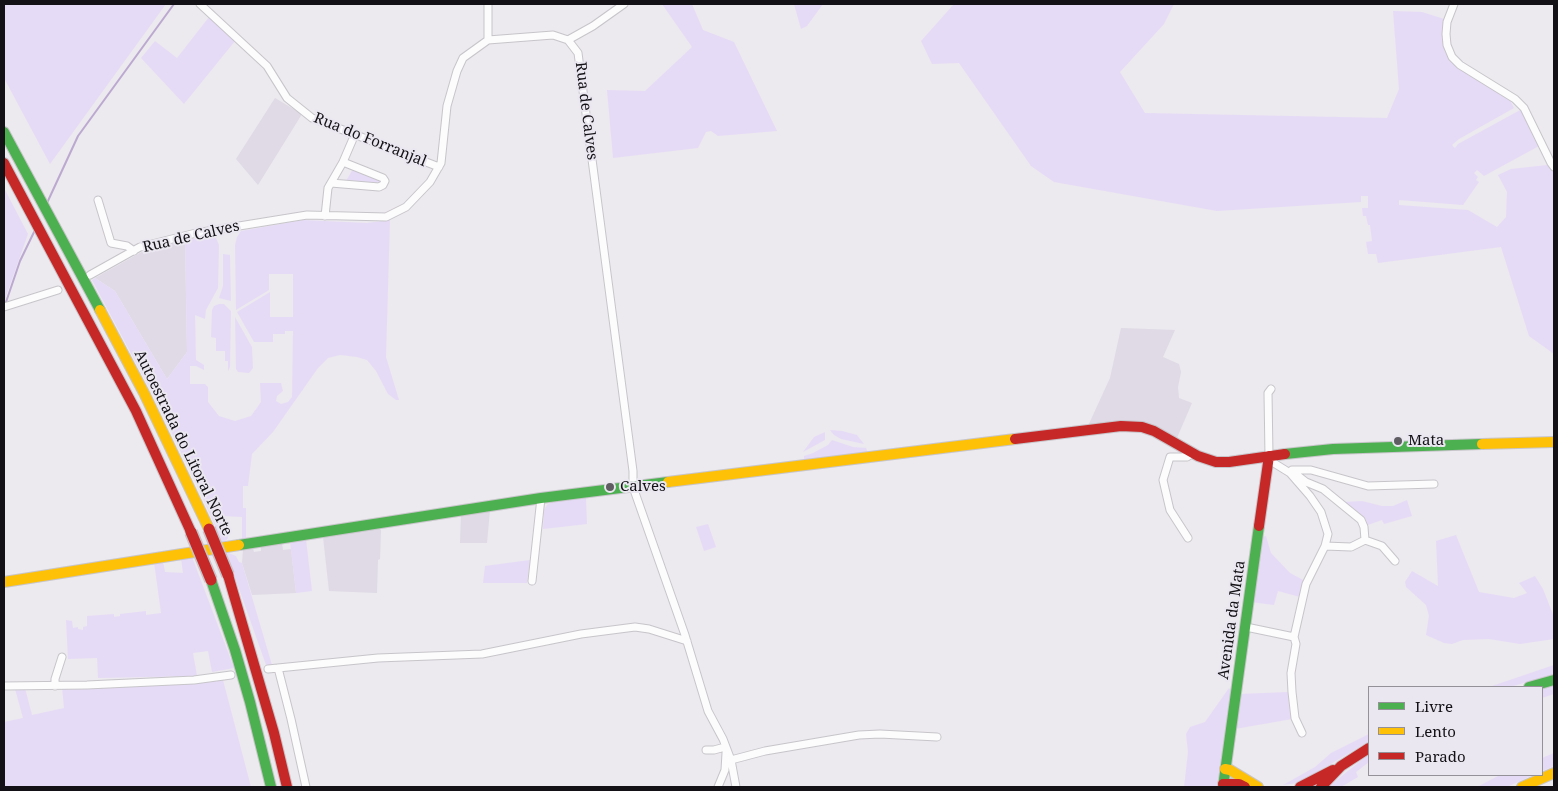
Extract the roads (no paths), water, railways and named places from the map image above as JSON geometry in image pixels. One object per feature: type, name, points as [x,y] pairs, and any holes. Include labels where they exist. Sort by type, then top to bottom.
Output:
[{"type":"main road","name":"Autoestrada do Litoral Norte","points":[[4,132],[144,393],[209,529],[228,575],[274,733],[287,787]]},
{"type":"main road","name":"Autoestrada do Litoral Norte","points":[[4,163],[136,411],[192,532],[211,580],[238,659],[271,787]]},
{"type":"main road","points":[[4,582],[541,498],[1122,426],[1142,427],[1154,431],[1193,453],[1216,462],[1332,449],[1554,442]]},
{"type":"main road","name":"Avenida da Mata","points":[[1223,786],[1271,457]]},
{"type":"main road","points":[[1533,686],[1554,680]]},
{"type":"main road","points":[[1300,787],[1341,766],[1368,749]]},
{"type":"main road","points":[[1321,787],[1341,766]]},
{"type":"main road","points":[[1225,769],[1230,770],[1258,787]]},
{"type":"main road","points":[[1522,787],[1554,773]]},
{"type":"main road","points":[[1223,786],[1239,784],[1246,787]]},
{"type":"street","name":"Rua do Forranjal","points":[[200,4],[267,66],[287,98],[312,118],[438,167]]},
{"type":"street","points":[[488,4],[488,40],[553,35],[568,40],[593,26],[624,4]]},
{"type":"street","points":[[1454,4],[1447,22],[1446,34],[1447,45],[1452,58],[1460,65],[1515,98],[1524,108],[1553,164]]},
{"type":"street","name":"Rua de Calves","points":[[90,275],[140,247],[196,233],[307,215],[386,217],[406,207],[430,182],[441,163],[447,106],[463,58],[488,40]]},
{"type":"street","name":"Rua de Calves","points":[[568,40],[578,53],[633,471],[633,487],[687,641],[708,711],[731,760],[736,787]]},
{"type":"street","points":[[325,216],[328,188],[343,162],[355,134]]},
{"type":"street","points":[[331,183],[379,187],[383,185],[385,181],[383,178],[343,162]]},
{"type":"street","points":[[98,200],[111,243],[127,246],[134,251]]},
{"type":"street","points":[[4,307],[58,290]]},
{"type":"street","points":[[1271,389],[1268,393],[1271,457],[1290,473],[1318,507],[1328,534],[1325,546],[1306,584],[1294,637],[1296,644],[1291,673],[1292,692],[1295,718],[1302,733]]},
{"type":"street","points":[[1188,538],[1170,510],[1162,480],[1170,457],[1187,456],[1193,453]]},
{"type":"street","points":[[1271,457],[1292,470],[1306,482],[1323,489],[1361,520],[1364,527],[1365,540]]},
{"type":"street","points":[[1292,470],[1311,470],[1368,486],[1434,484]]},
{"type":"street","points":[[532,581],[541,498]]},
{"type":"street","points":[[1325,546],[1351,547],[1365,540],[1382,546],[1394,560]]},
{"type":"street","points":[[268,669],[378,658],[482,654],[582,634],[635,627],[687,641]]},
{"type":"street","points":[[1246,627],[1294,637]]},
{"type":"street","points":[[55,686],[55,678],[62,657]]},
{"type":"street","points":[[278,668],[306,787]]},
{"type":"street","points":[[4,686],[55,686],[194,680],[231,675]]},
{"type":"street","points":[[731,760],[765,751],[859,735],[880,734],[938,737]]},
{"type":"street","points":[[706,750],[726,748],[725,770],[718,787]]},
{"type":"waterway","points":[[47,203],[78,136],[174,4]]},
{"type":"waterway","points":[[5,305],[20,261],[35,230]]},
{"type":"place","name":"Mata","points":[[1398,441]]},
{"type":"place","name":"Calves","points":[[610,487]]}]
